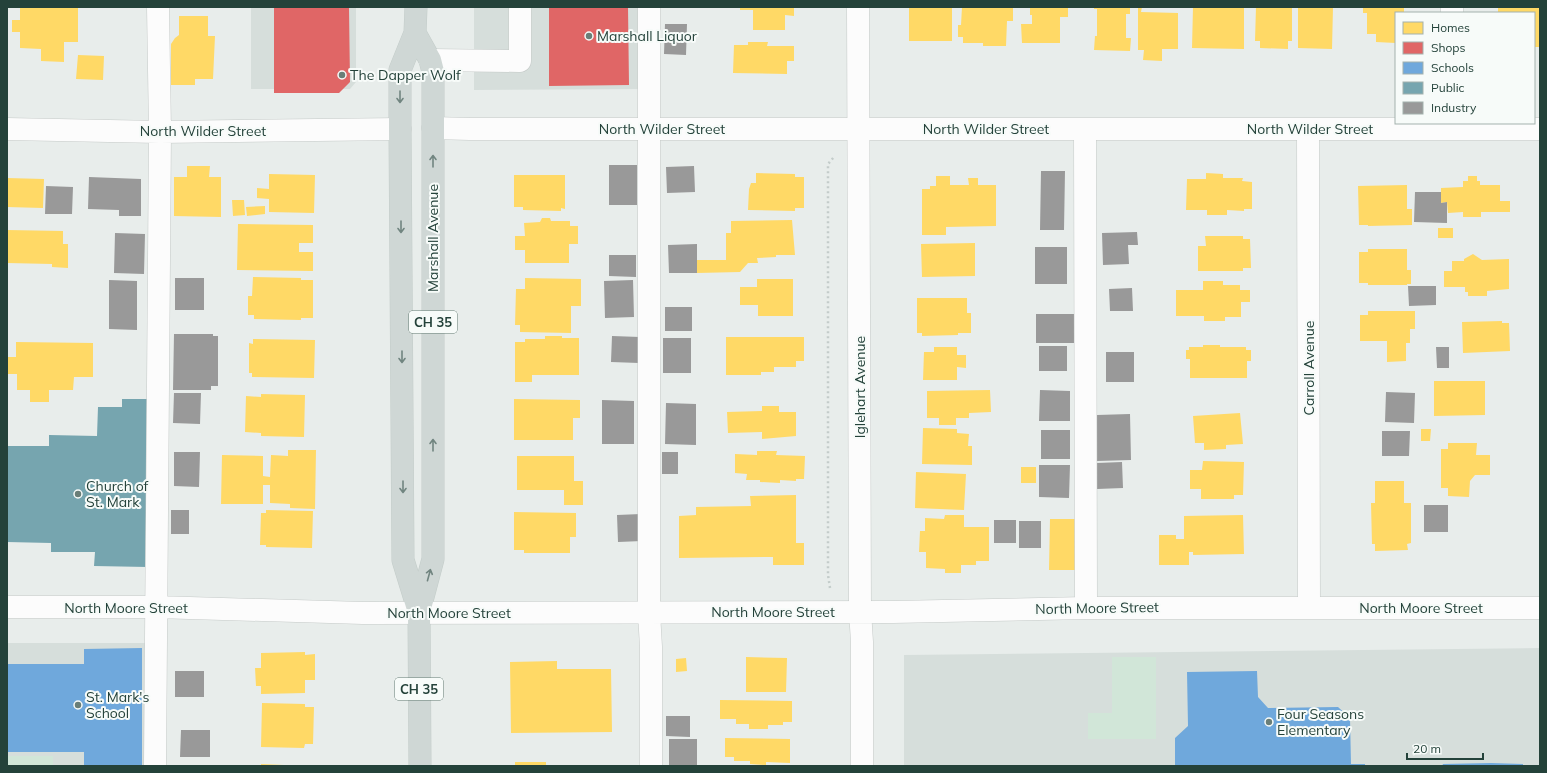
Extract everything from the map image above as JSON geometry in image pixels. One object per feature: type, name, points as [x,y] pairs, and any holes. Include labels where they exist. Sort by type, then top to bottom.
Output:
[{"type":"main road","name":"Marshall Avenue","points":[[416,7],[415,33],[400,70],[400,129],[403,560],[419,612]]},
{"type":"main road","name":"Marshall Avenue","points":[[415,33],[430,60],[433,72],[433,559],[419,612],[420,766]]},
{"type":"street","points":[[155,766],[160,132],[158,7]]},
{"type":"street","points":[[430,60],[520,61],[520,7]]},
{"type":"street","points":[[649,7],[649,613],[651,647],[651,766]]},
{"type":"street","name":"Iglehart Avenue","points":[[858,7],[862,766]]},
{"type":"street","name":"North Wilder Street","points":[[433,128],[1308,129],[1452,126],[1540,129]]},
{"type":"street","name":"North Wilder Street","points":[[7,129],[160,132],[400,129]]},
{"type":"street","points":[[1085,129],[1086,608]]},
{"type":"street","name":"Carroll Avenue","points":[[1308,129],[1309,608]]},
{"type":"street","name":"North Moore Street","points":[[7,607],[156,607],[363,613],[893,612],[1086,608],[1540,608]]},
{"type":"path","points":[[830,588],[828,575],[828,164],[835,157]]},
{"type":"shaded area","points":[[251,7],[356,7],[356,82],[350,89],[251,89]]},
{"type":"shaded area","points":[[474,7],[654,7],[654,89],[474,90]]},
{"type":"shaded area","name":"St. Mark's School","points":[[7,643],[149,643],[150,766],[7,766]]},
{"type":"shaded area","points":[[1540,648],[1540,766],[904,766],[904,655]]},
{"type":"green space","points":[[1112,657],[1156,657],[1156,739],[1088,739],[1088,713],[1112,713]]},
{"type":"green space","points":[[7,756],[53,756],[53,766],[7,766]]},
{"type":"building: Homes","points":[[20,7],[78,8],[78,42],[64,42],[64,62],[41,61],[41,49],[20,48],[20,32],[12,32],[12,20],[20,20]]},
{"type":"building: Homes","points":[[740,7],[794,7],[794,16],[785,15],[785,30],[753,30],[753,10],[740,10]]},
{"type":"building: Homes","points":[[909,7],[952,7],[952,41],[909,41]]},
{"type":"building: Homes","points":[[962,7],[1013,7],[1013,21],[1007,21],[1006,46],[983,46],[983,43],[963,43],[963,37],[958,37],[958,25],[961,25]]},
{"type":"building: Homes","points":[[1030,7],[1068,7],[1068,17],[1060,17],[1060,43],[1022,43],[1021,24],[1032,24]]},
{"type":"building: Homes","points":[[1094,7],[1130,7],[1130,14],[1126,14],[1126,38],[1131,38],[1130,51],[1094,50],[1095,36],[1097,36],[1097,9],[1094,9]]},
{"type":"building: Homes","points":[[1138,7],[1142,7],[1141,12],[1178,13],[1178,49],[1162,49],[1162,61],[1143,60],[1144,50],[1138,50]]},
{"type":"building: Homes","points":[[1193,7],[1244,7],[1244,49],[1192,48]]},
{"type":"building: Homes","points":[[1256,7],[1292,7],[1292,41],[1288,41],[1288,49],[1260,48],[1260,41],[1255,41]]},
{"type":"building: Homes","points":[[1298,7],[1333,7],[1332,49],[1298,48]]},
{"type":"building: Homes","points":[[1363,7],[1404,7],[1404,12],[1395,12],[1395,43],[1376,42],[1376,34],[1367,34],[1367,13],[1363,13]]},
{"type":"building: Homes","points":[[1498,7],[1540,7],[1540,47],[1535,47],[1535,12],[1498,12]]},
{"type":"building: Homes","points":[[179,16],[208,16],[208,36],[215,36],[213,79],[195,79],[195,85],[171,85],[171,44],[179,35]]},
{"type":"building: Homes","points":[[748,42],[768,42],[767,46],[794,46],[794,61],[787,61],[787,74],[733,73],[734,45],[748,45]]},
{"type":"building: Homes","points":[[78,55],[104,56],[103,80],[76,79]]},
{"type":"building: Homes","points":[[187,166],[210,166],[209,177],[221,177],[221,217],[174,216],[174,177],[187,177]]},
{"type":"building: Homes","points":[[756,173],[795,174],[795,177],[804,177],[804,208],[795,208],[795,211],[748,210],[749,189],[751,183],[756,183]]},
{"type":"building: Homes","points":[[1206,173],[1223,174],[1223,178],[1243,178],[1242,181],[1252,182],[1252,209],[1244,209],[1244,211],[1227,210],[1227,215],[1207,215],[1207,210],[1186,210],[1187,179],[1206,179]]},
{"type":"building: Homes","points":[[269,174],[315,175],[314,213],[269,212],[269,199],[257,198],[257,188],[269,189]]},
{"type":"building: Homes","points":[[514,175],[565,175],[565,209],[561,208],[561,211],[523,210],[523,207],[514,207]]},
{"type":"building: Homes","points":[[936,176],[950,176],[950,185],[969,185],[968,178],[978,178],[978,185],[996,185],[996,226],[946,227],[946,235],[922,235],[922,189],[930,189],[930,186],[936,186]]},
{"type":"building: Homes","points":[[1468,176],[1477,176],[1477,181],[1480,181],[1480,185],[1500,185],[1500,201],[1510,201],[1510,212],[1481,212],[1481,217],[1463,217],[1463,212],[1448,213],[1447,202],[1441,203],[1441,188],[1463,187],[1463,181],[1468,181]]},
{"type":"building: Homes","points":[[7,178],[44,179],[43,208],[7,207]]},
{"type":"building: Homes","points":[[1407,185],[1407,209],[1412,209],[1412,225],[1359,225],[1358,186]]},
{"type":"building: Homes","points":[[232,200],[244,200],[245,215],[233,216]]},
{"type":"building: Homes","points":[[265,206],[265,214],[247,216],[246,207]]},
{"type":"building: Homes","points":[[542,218],[550,218],[551,221],[570,221],[570,226],[578,226],[578,244],[569,244],[569,263],[525,263],[525,250],[515,250],[515,236],[525,236],[524,223],[540,222]]},
{"type":"building: Homes","points":[[792,220],[795,255],[776,255],[776,257],[757,258],[758,263],[748,263],[740,272],[697,273],[697,260],[726,260],[726,233],[731,233],[731,221]]},
{"type":"building: Homes","points":[[238,224],[313,225],[313,243],[299,243],[299,252],[313,252],[313,271],[237,270]]},
{"type":"building: Homes","points":[[1438,228],[1453,228],[1453,238],[1438,238]]},
{"type":"building: Homes","points":[[7,230],[63,231],[63,244],[68,244],[68,268],[52,267],[52,264],[7,263]]},
{"type":"building: Homes","points":[[1205,236],[1243,236],[1243,239],[1250,239],[1251,268],[1243,268],[1243,271],[1198,271],[1198,246],[1206,246]]},
{"type":"building: Homes","points":[[975,243],[975,276],[922,277],[921,244]]},
{"type":"building: Homes","points":[[1368,249],[1407,249],[1407,270],[1411,270],[1411,284],[1368,285],[1368,283],[1359,283],[1359,252],[1368,252]]},
{"type":"building: Homes","points":[[1473,254],[1482,260],[1509,259],[1509,289],[1487,291],[1487,296],[1468,296],[1468,292],[1465,292],[1465,287],[1444,287],[1444,271],[1452,271],[1452,261],[1464,261],[1464,259]]},
{"type":"building: Homes","points":[[253,277],[301,278],[301,280],[313,280],[313,318],[301,318],[301,320],[254,319],[254,315],[248,315],[248,296],[252,296]]},
{"type":"building: Homes","points":[[525,278],[581,279],[581,306],[571,306],[571,333],[520,332],[520,325],[515,325],[516,289],[525,289]]},
{"type":"building: Homes","points":[[757,279],[793,279],[793,316],[758,316],[758,305],[740,305],[740,287],[757,287]]},
{"type":"building: Homes","points":[[1203,281],[1223,281],[1223,285],[1240,285],[1240,290],[1250,290],[1250,302],[1241,302],[1241,317],[1225,317],[1225,321],[1204,321],[1204,316],[1176,316],[1176,290],[1203,290]]},
{"type":"building: Homes","points":[[917,298],[967,298],[967,313],[971,313],[971,333],[958,333],[958,335],[922,336],[922,333],[917,333]]},
{"type":"building: Homes","points":[[1368,311],[1415,311],[1415,329],[1410,329],[1410,343],[1406,343],[1406,361],[1387,362],[1387,341],[1360,341],[1360,315],[1368,315]]},
{"type":"building: Homes","points":[[1502,321],[1502,323],[1509,323],[1510,351],[1463,353],[1462,322]]},
{"type":"building: Homes","points":[[545,336],[579,338],[579,375],[532,375],[532,382],[515,382],[515,342],[525,342],[525,339],[545,339]]},
{"type":"building: Homes","points":[[726,337],[804,337],[804,361],[796,361],[796,367],[774,367],[774,372],[761,372],[761,375],[726,375]]},
{"type":"building: Homes","points":[[253,339],[315,340],[314,378],[252,377],[252,373],[249,373],[249,343],[253,344]]},
{"type":"building: Homes","points":[[16,342],[93,343],[93,377],[74,377],[73,390],[49,390],[49,402],[30,402],[30,390],[17,390],[17,374],[7,374],[7,357],[16,357]]},
{"type":"building: Homes","points":[[1203,345],[1220,345],[1220,347],[1246,347],[1246,350],[1251,350],[1251,361],[1247,361],[1247,378],[1190,378],[1190,359],[1186,359],[1186,350],[1189,350],[1189,347],[1203,347]]},
{"type":"building: Homes","points":[[934,347],[957,347],[957,355],[966,355],[966,368],[957,367],[957,380],[923,380],[924,352],[934,352]]},
{"type":"building: Homes","points":[[1434,381],[1485,381],[1485,415],[1434,416]]},
{"type":"building: Homes","points":[[990,390],[991,412],[969,413],[969,418],[956,418],[956,425],[939,425],[939,418],[927,418],[927,391]]},
{"type":"building: Homes","points":[[261,394],[305,395],[304,437],[261,436],[261,433],[245,432],[246,396],[261,397]]},
{"type":"building: Homes","points":[[514,399],[580,400],[580,418],[573,418],[573,440],[514,440]]},
{"type":"building: Homes","points":[[762,406],[779,406],[779,412],[796,412],[796,436],[762,439],[762,432],[728,433],[727,412],[762,411]]},
{"type":"building: Homes","points":[[1240,413],[1243,444],[1226,445],[1226,449],[1204,450],[1204,443],[1195,443],[1193,416]]},
{"type":"building: Homes","points":[[923,428],[957,429],[957,433],[969,434],[968,446],[972,446],[972,465],[922,464]]},
{"type":"building: Homes","points":[[1421,429],[1431,429],[1430,441],[1421,441]]},
{"type":"building: Homes","points":[[1448,443],[1477,443],[1476,455],[1490,455],[1490,475],[1475,475],[1470,481],[1469,497],[1448,496],[1448,488],[1441,488],[1441,449],[1448,449]]},
{"type":"building: Homes","points":[[288,450],[316,450],[315,509],[290,508],[290,504],[270,503],[270,485],[263,485],[263,504],[221,504],[222,455],[263,456],[263,476],[270,477],[271,455],[288,456]]},
{"type":"building: Homes","points":[[757,451],[777,451],[776,455],[805,456],[804,479],[796,479],[796,481],[780,480],[780,483],[760,482],[760,480],[746,480],[747,474],[735,473],[735,454],[757,455]]},
{"type":"building: Homes","points":[[517,456],[574,456],[574,481],[583,481],[583,505],[564,505],[564,490],[517,490]]},
{"type":"building: Homes","points":[[1203,461],[1244,462],[1243,495],[1234,495],[1234,499],[1201,499],[1201,489],[1190,489],[1190,470],[1202,470]]},
{"type":"building: Homes","points":[[1021,467],[1036,467],[1036,483],[1021,483]]},
{"type":"building: Homes","points":[[916,472],[966,474],[964,510],[915,508]]},
{"type":"building: Homes","points":[[1375,481],[1404,481],[1404,503],[1411,503],[1411,543],[1407,544],[1408,550],[1375,551],[1375,544],[1372,544],[1371,503],[1375,503]]},
{"type":"building: Homes","points":[[796,495],[796,543],[804,543],[804,565],[773,565],[773,557],[679,558],[679,516],[696,515],[696,507],[751,506],[750,496]]},
{"type":"building: Homes","points":[[266,510],[313,511],[312,548],[266,547],[266,545],[260,545],[261,513],[266,513]]},
{"type":"building: Homes","points":[[514,512],[576,513],[576,537],[570,537],[570,553],[524,553],[524,550],[514,550]]},
{"type":"building: Homes","points":[[945,515],[964,515],[964,527],[989,527],[989,561],[976,561],[976,565],[961,565],[961,573],[945,573],[945,569],[926,568],[926,552],[919,552],[920,531],[925,531],[925,518],[944,519]]},
{"type":"building: Homes","points":[[1243,515],[1244,554],[1193,555],[1193,552],[1189,552],[1189,565],[1159,565],[1159,535],[1176,535],[1176,539],[1184,539],[1184,516]]},
{"type":"building: Homes","points":[[1050,519],[1075,519],[1075,570],[1049,570]]},
{"type":"building: Homes","points":[[305,652],[305,655],[315,654],[315,680],[305,680],[305,693],[261,694],[261,686],[256,686],[255,668],[261,668],[261,653]]},
{"type":"building: Homes","points":[[746,657],[787,658],[786,692],[746,692]]},
{"type":"building: Homes","points":[[686,658],[687,671],[676,672],[676,659]]},
{"type":"building: Homes","points":[[557,661],[557,669],[611,669],[612,732],[511,733],[510,662]]},
{"type":"building: Homes","points":[[720,700],[792,701],[792,722],[783,722],[783,725],[768,725],[768,729],[749,729],[749,724],[736,724],[736,719],[720,719]]},
{"type":"building: Homes","points":[[262,703],[305,704],[305,707],[314,707],[313,744],[305,744],[304,748],[261,747]]},
{"type":"building: Homes","points":[[725,738],[790,739],[790,763],[766,762],[766,765],[750,764],[750,761],[734,761],[734,757],[725,757]]},
{"type":"building: Homes","points":[[515,762],[546,762],[546,766],[515,766]]},
{"type":"building: Homes","points":[[261,764],[284,765],[284,766],[261,766]]},
{"type":"building: Shops","points":[[274,7],[349,7],[350,82],[339,93],[274,93]]},
{"type":"building: Shops","name":"Marshall Liquor","points":[[549,7],[628,7],[629,85],[549,86]]},
{"type":"building: Schools","name":"St. Mark's School","points":[[142,648],[142,766],[84,766],[84,752],[7,752],[7,664],[84,664],[84,649]]},
{"type":"building: Schools","name":"Four Seasons Elementary","points":[[1257,671],[1258,697],[1268,708],[1338,707],[1350,718],[1351,764],[1365,764],[1365,766],[1175,766],[1175,738],[1188,726],[1187,672]]},
{"type":"building: Schools","points":[[1443,764],[1523,764],[1523,766],[1442,766]]},
{"type":"building: Public","name":"Church of St. Mark","points":[[122,399],[150,399],[148,567],[94,566],[95,552],[51,552],[51,543],[7,542],[7,446],[49,446],[49,435],[97,436],[98,407],[122,407]]},
{"type":"building: Industry","points":[[665,24],[687,24],[686,55],[664,54]]},
{"type":"building: Industry","points":[[609,165],[637,165],[637,205],[609,205]]},
{"type":"building: Industry","points":[[694,166],[695,192],[667,193],[666,167]]},
{"type":"building: Industry","points":[[1041,171],[1065,171],[1064,230],[1040,230]]},
{"type":"building: Industry","points":[[89,177],[141,179],[141,216],[119,216],[119,210],[88,209]]},
{"type":"building: Industry","points":[[46,186],[73,187],[72,214],[45,214]]},
{"type":"building: Industry","points":[[1415,192],[1441,192],[1441,203],[1447,202],[1447,223],[1414,222]]},
{"type":"building: Industry","points":[[1137,232],[1138,245],[1128,245],[1129,264],[1103,265],[1102,233]]},
{"type":"building: Industry","points":[[115,233],[145,234],[144,274],[114,273]]},
{"type":"building: Industry","points":[[697,244],[697,273],[669,273],[668,245]]},
{"type":"building: Industry","points":[[1035,247],[1067,247],[1067,284],[1035,284]]},
{"type":"building: Industry","points":[[609,255],[636,255],[636,277],[609,276]]},
{"type":"building: Industry","points":[[175,278],[204,278],[204,310],[175,310]]},
{"type":"building: Industry","points":[[109,280],[137,281],[137,330],[109,329]]},
{"type":"building: Industry","points":[[633,280],[634,317],[605,318],[604,281]]},
{"type":"building: Industry","points":[[1408,286],[1436,286],[1436,305],[1409,306]]},
{"type":"building: Industry","points":[[1132,288],[1133,311],[1110,311],[1109,289]]},
{"type":"building: Industry","points":[[665,307],[692,307],[692,331],[665,331]]},
{"type":"building: Industry","points":[[1036,314],[1075,314],[1075,343],[1036,343]]},
{"type":"building: Industry","points":[[174,334],[213,334],[213,336],[218,336],[218,386],[211,386],[211,390],[173,390]]},
{"type":"building: Industry","points":[[612,336],[640,337],[639,363],[611,362]]},
{"type":"building: Industry","points":[[663,338],[691,338],[691,373],[663,373]]},
{"type":"building: Industry","points":[[1039,346],[1067,346],[1067,371],[1039,371]]},
{"type":"building: Industry","points":[[1436,347],[1449,347],[1449,368],[1437,368]]},
{"type":"building: Industry","points":[[1106,352],[1134,352],[1134,382],[1106,382]]},
{"type":"building: Industry","points":[[1040,390],[1070,391],[1070,421],[1039,421]]},
{"type":"building: Industry","points":[[1386,392],[1415,393],[1414,423],[1385,422]]},
{"type":"building: Industry","points":[[174,393],[201,393],[200,424],[173,423]]},
{"type":"building: Industry","points":[[602,400],[634,401],[634,444],[602,444]]},
{"type":"building: Industry","points":[[666,403],[696,404],[696,445],[665,444]]},
{"type":"building: Industry","points":[[1130,414],[1131,460],[1097,461],[1097,415]]},
{"type":"building: Industry","points":[[1041,430],[1070,430],[1070,459],[1041,459]]},
{"type":"building: Industry","points":[[1382,431],[1410,431],[1409,456],[1382,456]]},
{"type":"building: Industry","points":[[174,452],[200,452],[199,487],[174,486]]},
{"type":"building: Industry","points":[[662,452],[678,452],[678,474],[662,474]]},
{"type":"building: Industry","points":[[1122,462],[1123,488],[1097,489],[1097,463]]},
{"type":"building: Industry","points":[[1039,465],[1070,465],[1069,498],[1039,497]]},
{"type":"building: Industry","points":[[1424,505],[1448,505],[1448,532],[1424,532]]},
{"type":"building: Industry","points":[[171,510],[189,510],[189,534],[171,534]]},
{"type":"building: Industry","points":[[641,514],[642,541],[618,542],[617,515]]},
{"type":"building: Industry","points":[[994,520],[1016,520],[1016,543],[994,543]]},
{"type":"building: Industry","points":[[1019,521],[1041,521],[1041,548],[1019,548]]},
{"type":"building: Industry","points":[[175,671],[204,671],[204,697],[175,697]]},
{"type":"building: Industry","points":[[666,716],[690,716],[690,737],[666,736]]},
{"type":"building: Industry","points":[[181,730],[210,730],[210,757],[180,757]]},
{"type":"building: Industry","points":[[669,739],[697,739],[697,766],[669,766]]},
{"type":"place","name":"Marshall Liquor","points":[[589,36]]},
{"type":"place","name":"The Dapper Wolf","points":[[342,75]]},
{"type":"place","name":"Church of St. Mark","points":[[78,494]]},
{"type":"place","name":"St. Mark's School","points":[[78,705]]},
{"type":"place","name":"Four Seasons Elementary","points":[[1269,722]]}]
